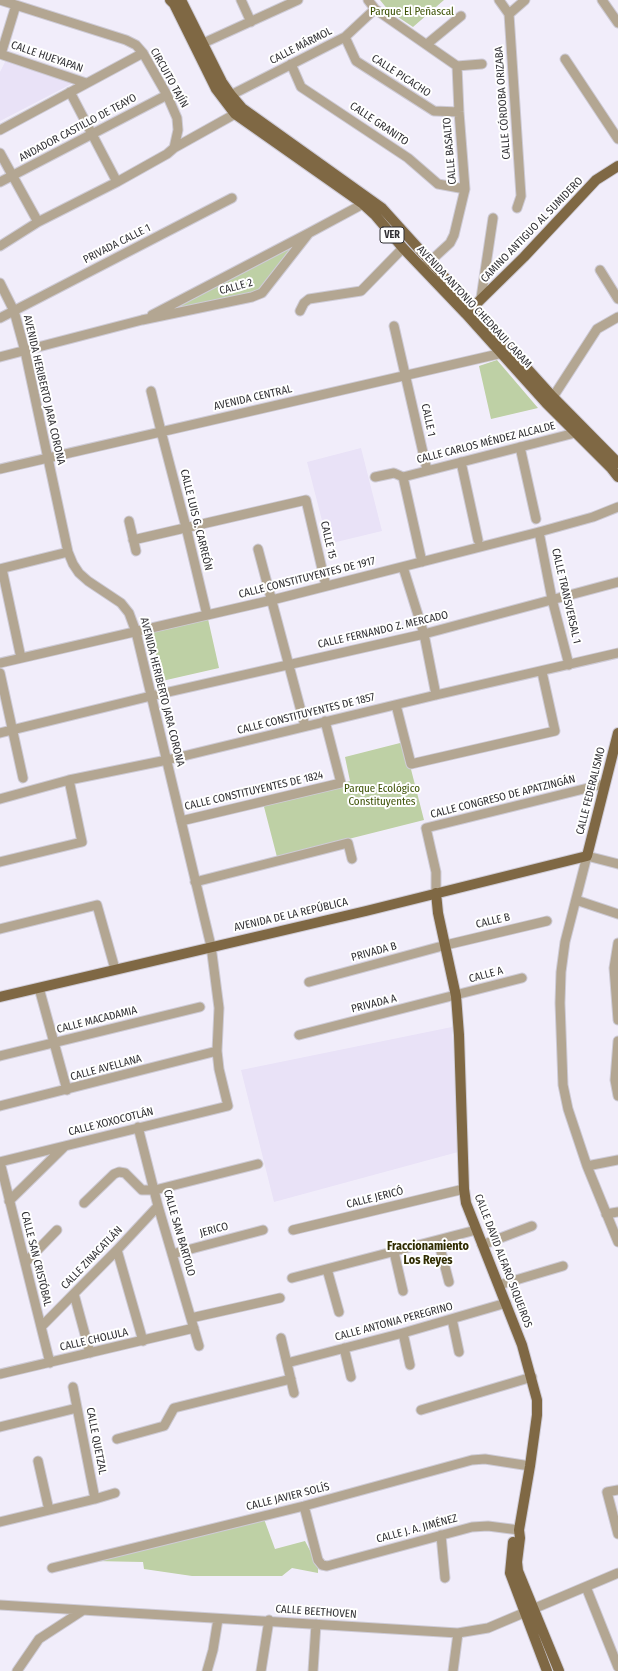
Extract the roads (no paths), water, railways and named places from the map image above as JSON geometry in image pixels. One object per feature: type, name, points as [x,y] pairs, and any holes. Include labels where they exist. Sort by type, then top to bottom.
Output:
[{"type":"main road","name":"AVENIDA ANTONIO CHEDRAUI CARAM","points":[[170,0],[174,4],[222,82],[242,108],[366,201],[375,215],[403,248],[426,265]]},
{"type":"main road","name":"AVENIDA ANTONIO CHEDRAUI CARAM","points":[[181,0],[216,89],[235,114],[366,201],[382,208],[426,265],[469,310],[512,350],[553,397],[618,463]]},
{"type":"main road","name":"CAMINO ANTIGUO AL SUMIDERO","points":[[469,310],[524,257],[596,180],[618,166]]},
{"type":"main road","name":"AVENIDA ANTONIO CHEDRAUI CARAM","points":[[469,310],[501,354],[574,433],[611,468],[618,477]]},
{"type":"main road","name":"CALLE FEDERALISMO","points":[[587,856],[618,733]]},
{"type":"main road","name":"AVENIDA DE LA REPÚBLICA","points":[[0,996],[39,988],[587,856]]},
{"type":"main road","name":"CALLE DAVID ALFARO SIQUEIROS","points":[[436,893],[438,913],[456,996],[459,1035],[464,1188],[466,1203],[522,1345],[532,1377],[537,1400],[537,1415],[530,1466],[519,1530],[518,1571],[530,1611]]},
{"type":"main road","points":[[530,1611],[547,1671]]},
{"type":"main road","points":[[530,1611],[559,1671]]},
{"type":"street","name":"CIRCUITO TAJÍN","points":[[0,0],[126,40],[136,45],[143,53],[167,95],[177,118],[178,130],[174,148]]},
{"type":"street","points":[[241,0],[251,22]]},
{"type":"street","points":[[199,45],[298,0]]},
{"type":"street","points":[[368,0],[375,9],[457,66],[482,64]]},
{"type":"street","points":[[499,0],[509,14],[525,0]]},
{"type":"street","points":[[602,0],[618,23]]},
{"type":"street","points":[[0,54],[16,5]]},
{"type":"street","name":"CALLE MÁRMOL","points":[[231,95],[345,37],[375,9]]},
{"type":"street","name":"CALLE CÓRDOBA ORIZABA","points":[[509,14],[521,196],[517,208]]},
{"type":"street","points":[[427,44],[461,16]]},
{"type":"street","name":"CALLE PICACHO","points":[[345,37],[356,61],[434,111],[459,112]]},
{"type":"street","points":[[0,130],[143,53]]},
{"type":"street","name":"CALLE HUEYAPAN","points":[[0,54],[86,83]]},
{"type":"street","points":[[565,59],[618,139]]},
{"type":"street","name":"CALLE GRANITO","points":[[291,64],[301,87],[408,158],[438,184],[465,189]]},
{"type":"street","name":"CALLE BASALTO","points":[[426,265],[450,243],[454,235],[465,189],[457,66]]},
{"type":"street","points":[[70,92],[117,182]]},
{"type":"street","name":"ANDADOR CASTILLO DE TEAYO","points":[[0,182],[167,95]]},
{"type":"street","points":[[0,246],[38,222],[117,182],[235,114]]},
{"type":"street","points":[[0,153],[38,222]]},
{"type":"street","name":"PRIVADA CALLE 1","points":[[14,311],[232,198]]},
{"type":"street","name":"CALLE 2","points":[[142,320],[309,233],[366,201]]},
{"type":"street","points":[[481,298],[493,218]]},
{"type":"street","name":"CALLE 2","points":[[0,358],[142,320],[252,297],[262,292],[309,233]]},
{"type":"street","points":[[300,311],[304,303],[309,299],[361,290],[403,248]]},
{"type":"street","points":[[600,270],[618,299]]},
{"type":"street","name":"AVENIDA HERIBERTO JARA CORONA","points":[[0,284],[14,311],[25,351],[68,552],[79,573],[88,581],[121,603],[129,612],[136,632],[211,946],[219,1008],[219,1069],[228,1106]]},
{"type":"street","points":[[0,318],[14,311]]},
{"type":"street","points":[[553,397],[598,328],[618,318]]},
{"type":"street","name":"CALLE 1","points":[[394,326],[427,470]]},
{"type":"street","name":"AVENIDA CENTRAL","points":[[0,469],[406,374],[501,354],[512,350]]},
{"type":"street","name":"CALLE LUIS G. CARREÓN","points":[[151,391],[207,615]]},
{"type":"street","name":"CALLE CARLOS MÉNDEZ ALCALDE","points":[[375,477],[394,473],[403,476],[574,433]]},
{"type":"street","points":[[520,447],[536,519]]},
{"type":"street","points":[[461,462],[478,540]]},
{"type":"street","points":[[403,476],[422,562]]},
{"type":"street","name":"CALLE 15","points":[[186,527],[306,500],[326,586]]},
{"type":"street","name":"CALLE CONSTITUYENTES DE 1917","points":[[0,663],[272,600],[403,567],[540,532],[593,517],[618,507]]},
{"type":"street","points":[[129,521],[136,550]]},
{"type":"street","points":[[133,540],[186,527]]},
{"type":"street","name":"CALLE TRANSVERSAL 1","points":[[540,532],[552,599],[569,665]]},
{"type":"street","points":[[258,549],[305,726]]},
{"type":"street","points":[[21,658],[1,569],[68,552]]},
{"type":"street","points":[[403,567],[424,634],[436,695]]},
{"type":"street","name":"CALLE FERNANDO Z. MERCADO","points":[[0,734],[151,696],[424,634],[618,582]]},
{"type":"street","name":"CALLE CONSTITUYENTES DE 1857","points":[[0,799],[69,780],[167,760],[325,721],[542,672],[618,653]]},
{"type":"street","points":[[396,705],[411,764],[555,731],[542,672]]},
{"type":"street","points":[[0,673],[23,778]]},
{"type":"street","name":"CALLE CONSTITUYENTES DE 1824","points":[[181,821],[341,783],[325,721]]},
{"type":"street","points":[[0,862],[82,842],[69,780]]},
{"type":"street","name":"CALLE CONGRESO DE APATZINGÁN","points":[[436,893],[436,872],[426,828],[604,784]]},
{"type":"street","points":[[195,882],[348,843],[352,859]]},
{"type":"street","points":[[618,864],[587,856],[565,942],[561,972],[560,1003],[563,1085],[568,1109],[586,1166],[611,1219],[618,1242]]},
{"type":"street","points":[[576,900],[618,914]]},
{"type":"street","points":[[0,928],[97,905],[115,969]]},
{"type":"street","name":"CALLE B","points":[[446,945],[547,922]]},
{"type":"street","points":[[618,943],[614,968],[618,1020]]},
{"type":"street","name":"PRIVADA B","points":[[309,982],[446,945]]},
{"type":"street","name":"CALLE A","points":[[456,996],[522,978]]},
{"type":"street","points":[[39,988],[66,1090]]},
{"type":"street","name":"PRIVADA A","points":[[299,1034],[456,996]]},
{"type":"street","name":"CALLE MACADAMIA","points":[[0,1056],[200,1007]]},
{"type":"street","points":[[618,1041],[615,1080],[618,1096]]},
{"type":"street","name":"CALLE AVELLANA","points":[[0,1106],[218,1051]]},
{"type":"street","name":"CALLE XOXOCOTLÁN","points":[[0,1162],[228,1106]]},
{"type":"street","name":"CALLE SAN BARTOLO","points":[[138,1127],[158,1206],[199,1346]]},
{"type":"street","points":[[9,1201],[66,1145]]},
{"type":"street","points":[[586,1166],[618,1160]]},
{"type":"street","name":"CALLE SAN CRISTÓBAL","points":[[0,1162],[50,1363]]},
{"type":"street","points":[[84,1203],[114,1174],[119,1172],[125,1173],[142,1190],[155,1190],[258,1164]]},
{"type":"street","name":"CALLE JERICÓ","points":[[293,1230],[464,1188]]},
{"type":"street","name":"CALLE ZINACATLÁN","points":[[41,1326],[117,1250],[158,1206]]},
{"type":"street","points":[[611,1219],[618,1212]]},
{"type":"street","points":[[482,1245],[532,1226]]},
{"type":"street","points":[[25,1263],[57,1230]]},
{"type":"street","name":"JERICO","points":[[172,1254],[263,1230]]},
{"type":"street","points":[[292,1278],[476,1230]]},
{"type":"street","points":[[438,1240],[449,1282]]},
{"type":"street","points":[[117,1250],[143,1340]]},
{"type":"street","points":[[394,1252],[403,1291]]},
{"type":"street","points":[[499,1285],[563,1266]]},
{"type":"street","points":[[327,1269],[339,1312]]},
{"type":"street","points":[[74,1294],[90,1353]]},
{"type":"street","points":[[191,1318],[280,1298]]},
{"type":"street","name":"CALLE ANTONIA PEREGRINO","points":[[287,1363],[403,1333],[506,1304]]},
{"type":"street","points":[[452,1319],[459,1352]]},
{"type":"street","name":"CALLE CHOLULA","points":[[0,1374],[194,1328]]},
{"type":"street","points":[[403,1333],[410,1365]]},
{"type":"street","points":[[281,1338],[294,1393]]},
{"type":"street","points":[[344,1348],[351,1377]]},
{"type":"street","points":[[421,1410],[532,1377]]},
{"type":"street","points":[[117,1439],[164,1426],[174,1408],[291,1379]]},
{"type":"street","name":"CALLE QUETZAL","points":[[73,1387],[96,1499]]},
{"type":"street","points":[[0,1427],[77,1408]]},
{"type":"street","name":"CALLE JAVIER SOLÍS","points":[[52,1568],[304,1506],[472,1460],[485,1459],[530,1466]]},
{"type":"street","points":[[38,1460],[49,1510]]},
{"type":"street","points":[[618,1490],[607,1492],[618,1534]]},
{"type":"street","points":[[0,1522],[115,1493]]},
{"type":"street","name":"CALLE J. A. JIMÉNEZ","points":[[304,1506],[318,1560],[322,1565],[328,1566],[472,1527],[482,1526],[519,1530]]},
{"type":"street","points":[[441,1535],[445,1578]]},
{"type":"street","name":"CALLE BEETHOVEN","points":[[0,1605],[218,1619],[269,1620],[458,1633],[488,1628],[618,1573]]},
{"type":"street","points":[[586,1587],[618,1667]]},
{"type":"street","points":[[17,1671],[39,1639],[82,1611]]},
{"type":"street","points":[[207,1671],[213,1650],[218,1619]]},
{"type":"street","points":[[261,1671],[269,1620]]},
{"type":"street","points":[[313,1671],[316,1624]]},
{"type":"street","points":[[453,1671],[458,1633]]},
{"type":"district","name":"Fraccionamiento Los Reyes","points":[[428,1254]]},
{"type":"park label","name":"Parque El Peñascal","points":[[412,12]]},
{"type":"park label","name":"Parque Ecológico Constituyentes","points":[[382,795]]}]
